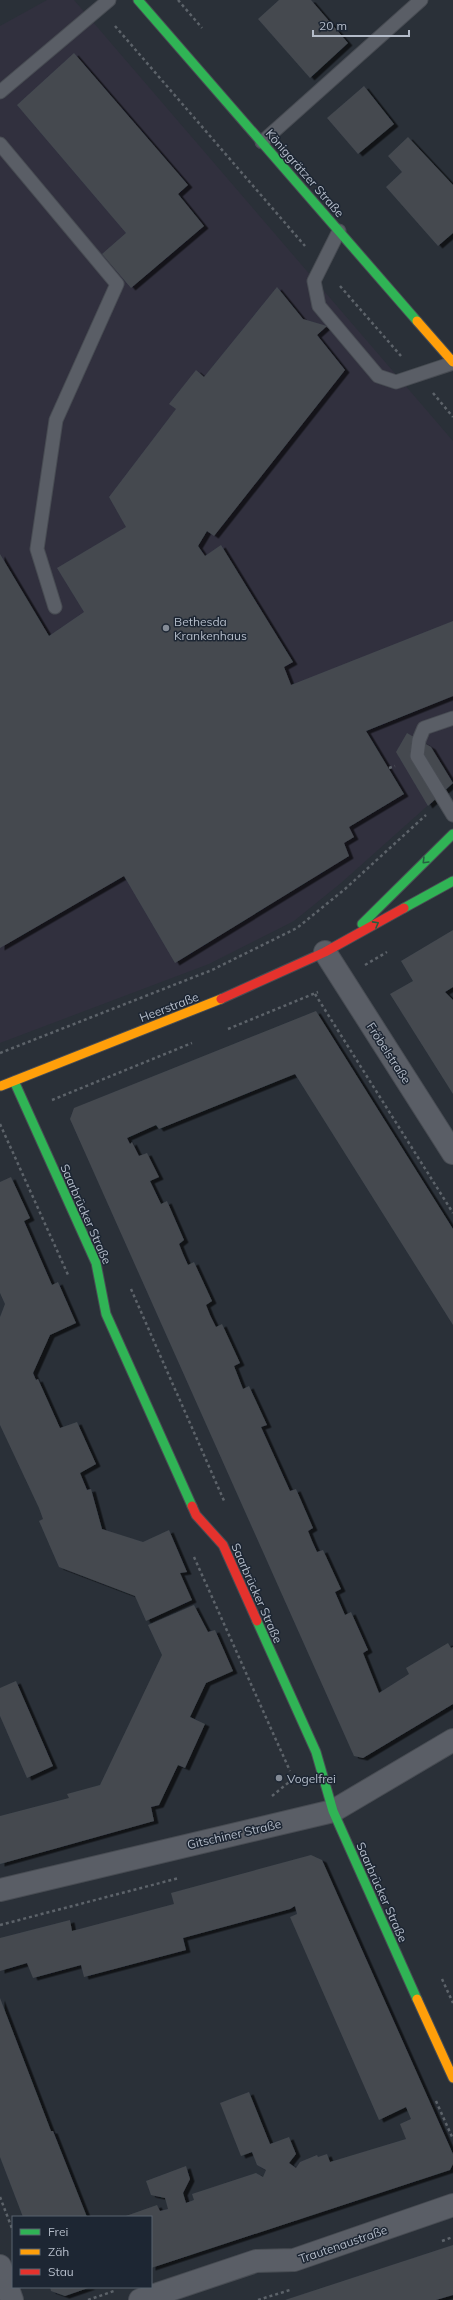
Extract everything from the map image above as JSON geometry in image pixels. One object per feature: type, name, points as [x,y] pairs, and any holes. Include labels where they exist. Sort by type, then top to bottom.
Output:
[{"type":"street","name":"Königgrätzer Straße","points":[[138,0],[453,362]]},
{"type":"street","name":"Heerstraße","points":[[334,947],[453,834]]},
{"type":"street","name":"Heerstraße","points":[[0,1086],[212,1003],[334,947],[453,881]]},
{"type":"street","name":"Fröbelstraße","points":[[334,947],[453,1153]]},
{"type":"street","name":"Saarbrücker Straße","points":[[14,1081],[96,1263],[106,1314],[196,1515],[223,1545],[316,1752],[333,1811],[453,2078]]},
{"type":"street","name":"Gitschiner Straße","points":[[0,1890],[333,1811],[453,1740]]},
{"type":"street","name":"Trautenaustraße","points":[[140,2300],[256,2261],[294,2260],[453,2205]]},
{"type":"street","points":[[0,2266],[12,2300]]},
{"type":"lane","points":[[262,142],[421,0]]},
{"type":"lane","points":[[0,92],[104,4]]},
{"type":"lane","points":[[0,144],[117,284],[56,420],[37,549],[55,607]]},
{"type":"lane","points":[[339,230],[314,281],[319,306],[378,376],[396,382],[453,362]]},
{"type":"lane","points":[[453,718],[424,728],[419,740],[417,756],[453,815]]},
{"type":"path","points":[[104,4],[322,266],[453,417]]},
{"type":"path","points":[[0,1053],[212,970],[297,928],[345,889],[444,799]]},
{"type":"path","points":[[315,994],[453,1213]]},
{"type":"path","points":[[0,1124],[72,1284]]},
{"type":"path","points":[[129,1283],[227,1509]]},
{"type":"path","points":[[192,1553],[310,1816]]},
{"type":"path","points":[[0,1925],[183,1877]]},
{"type":"path","points":[[439,1974],[453,2003]]},
{"type":"path","points":[[434,2095],[453,2139]]},
{"type":"path","points":[[0,2197],[12,2228]]},
{"type":"path","points":[[88,2300],[121,2289]]},
{"type":"shaded area","points":[[47,0],[74,0],[453,441],[453,783],[341,883],[294,921],[209,964],[0,1043],[0,26]]},
{"type":"building","points":[[279,0],[311,0],[348,43],[310,78],[258,19]]},
{"type":"building","points":[[74,53],[188,185],[178,194],[204,226],[131,288],[102,254],[126,233],[17,105]]},
{"type":"building","points":[[364,86],[394,124],[358,154],[327,118]]},
{"type":"building","points":[[408,137],[453,185],[453,233],[438,246],[386,187],[402,172],[388,156]]},
{"type":"building","name":"Bethesda Krankenhaus","points":[[277,287],[303,319],[327,326],[317,335],[345,370],[214,536],[207,531],[198,546],[205,556],[221,545],[293,662],[284,667],[291,685],[453,621],[453,696],[366,731],[404,794],[349,827],[354,837],[344,843],[349,856],[175,963],[124,876],[0,948],[0,554],[49,636],[84,612],[57,568],[126,527],[109,497],[176,409],[169,404],[196,370],[204,377]]},
{"type":"building","points":[[407,733],[431,747],[453,783],[428,806],[396,752]]},
{"type":"building","points":[[453,930],[453,987],[445,992],[453,1000],[453,1094],[390,994],[413,981],[401,961]]},
{"type":"building","points":[[316,1011],[453,1229],[453,1325],[295,1074],[159,1129],[156,1125],[127,1138],[130,1144],[132,1142],[139,1156],[147,1153],[159,1177],[150,1181],[161,1204],[167,1201],[184,1240],[179,1244],[183,1254],[188,1265],[194,1262],[212,1301],[206,1305],[210,1315],[216,1327],[222,1324],[240,1363],[234,1366],[243,1389],[249,1386],[267,1425],[261,1427],[290,1491],[296,1489],[313,1528],[308,1531],[312,1541],[317,1552],[323,1550],[341,1589],[335,1592],[345,1615],[351,1612],[368,1650],[363,1653],[379,1693],[409,1674],[406,1668],[448,1643],[451,1648],[453,1647],[453,1704],[363,1758],[354,1756],[70,1119],[74,1108]]},
{"type":"building","points":[[11,1177],[30,1218],[24,1221],[52,1285],[58,1282],[76,1323],[50,1335],[33,1373],[36,1380],[38,1379],[60,1428],[77,1422],[96,1464],[80,1473],[87,1490],[91,1489],[102,1529],[143,1542],[169,1530],[187,1572],[180,1573],[192,1600],[146,1621],[135,1596],[59,1567],[39,1521],[43,1519],[39,1508],[0,1425],[0,1317],[5,1304],[0,1293],[0,1182]]},
{"type":"building","points":[[194,1605],[208,1632],[215,1630],[233,1671],[206,1683],[190,1717],[205,1724],[185,1768],[178,1765],[159,1805],[151,1807],[154,1821],[0,1864],[0,1816],[69,1798],[67,1794],[100,1785],[162,1655],[148,1625]]},
{"type":"building","points":[[16,1681],[53,1766],[27,1778],[0,1716],[0,1688]]},
{"type":"building","points":[[311,1855],[322,1860],[453,2154],[453,2164],[450,2170],[152,2268],[152,2216],[126,2216],[157,2205],[160,2211],[168,2209],[165,2198],[151,2195],[146,2181],[186,2166],[190,2179],[183,2193],[186,2203],[194,2200],[192,2194],[256,2173],[263,2177],[266,2170],[257,2165],[252,2152],[241,2156],[220,2103],[249,2092],[270,2144],[289,2137],[296,2154],[289,2163],[296,2168],[300,2162],[317,2155],[318,2157],[327,2154],[330,2162],[406,2139],[400,2124],[411,2119],[406,2107],[379,2120],[290,1917],[297,1914],[295,1906],[290,1909],[183,1938],[186,1950],[84,1977],[81,1965],[33,1978],[27,1963],[0,1971],[0,1938],[70,1920],[72,1931],[174,1904],[171,1893]]},
{"type":"building","points":[[0,1998],[51,2131],[53,2131],[87,2216],[23,2216],[0,2157]]},
{"type":"building","points":[[453,2245],[453,2295],[436,2300],[285,2300]]},
{"type":"building","points":[[50,2288],[88,2288],[65,2296],[51,2291]]},
{"type":"traffic: fast","points":[[138,0],[417,321]]},
{"type":"traffic: fast","points":[[362,924],[453,834]]},
{"type":"traffic: fast","points":[[404,908],[453,881]]},
{"type":"traffic: fast","points":[[14,1081],[96,1263],[106,1314],[192,1506]]},
{"type":"traffic: fast","points":[[257,1621],[316,1752],[333,1811],[417,1999]]},
{"type":"traffic: slow","points":[[417,321],[453,362]]},
{"type":"traffic: slow","points":[[1,1086],[221,999]]},
{"type":"traffic: slow","points":[[417,1999],[453,2078]]},
{"type":"traffic: jam","points":[[221,999],[325,952],[404,908]]},
{"type":"traffic: jam","points":[[192,1506],[196,1515],[223,1545],[257,1621]]},
{"type":"place","name":"Bethesda Krankenhaus","points":[[166,628]]},
{"type":"place","name":"Vogelfrei","points":[[279,1778]]}]
